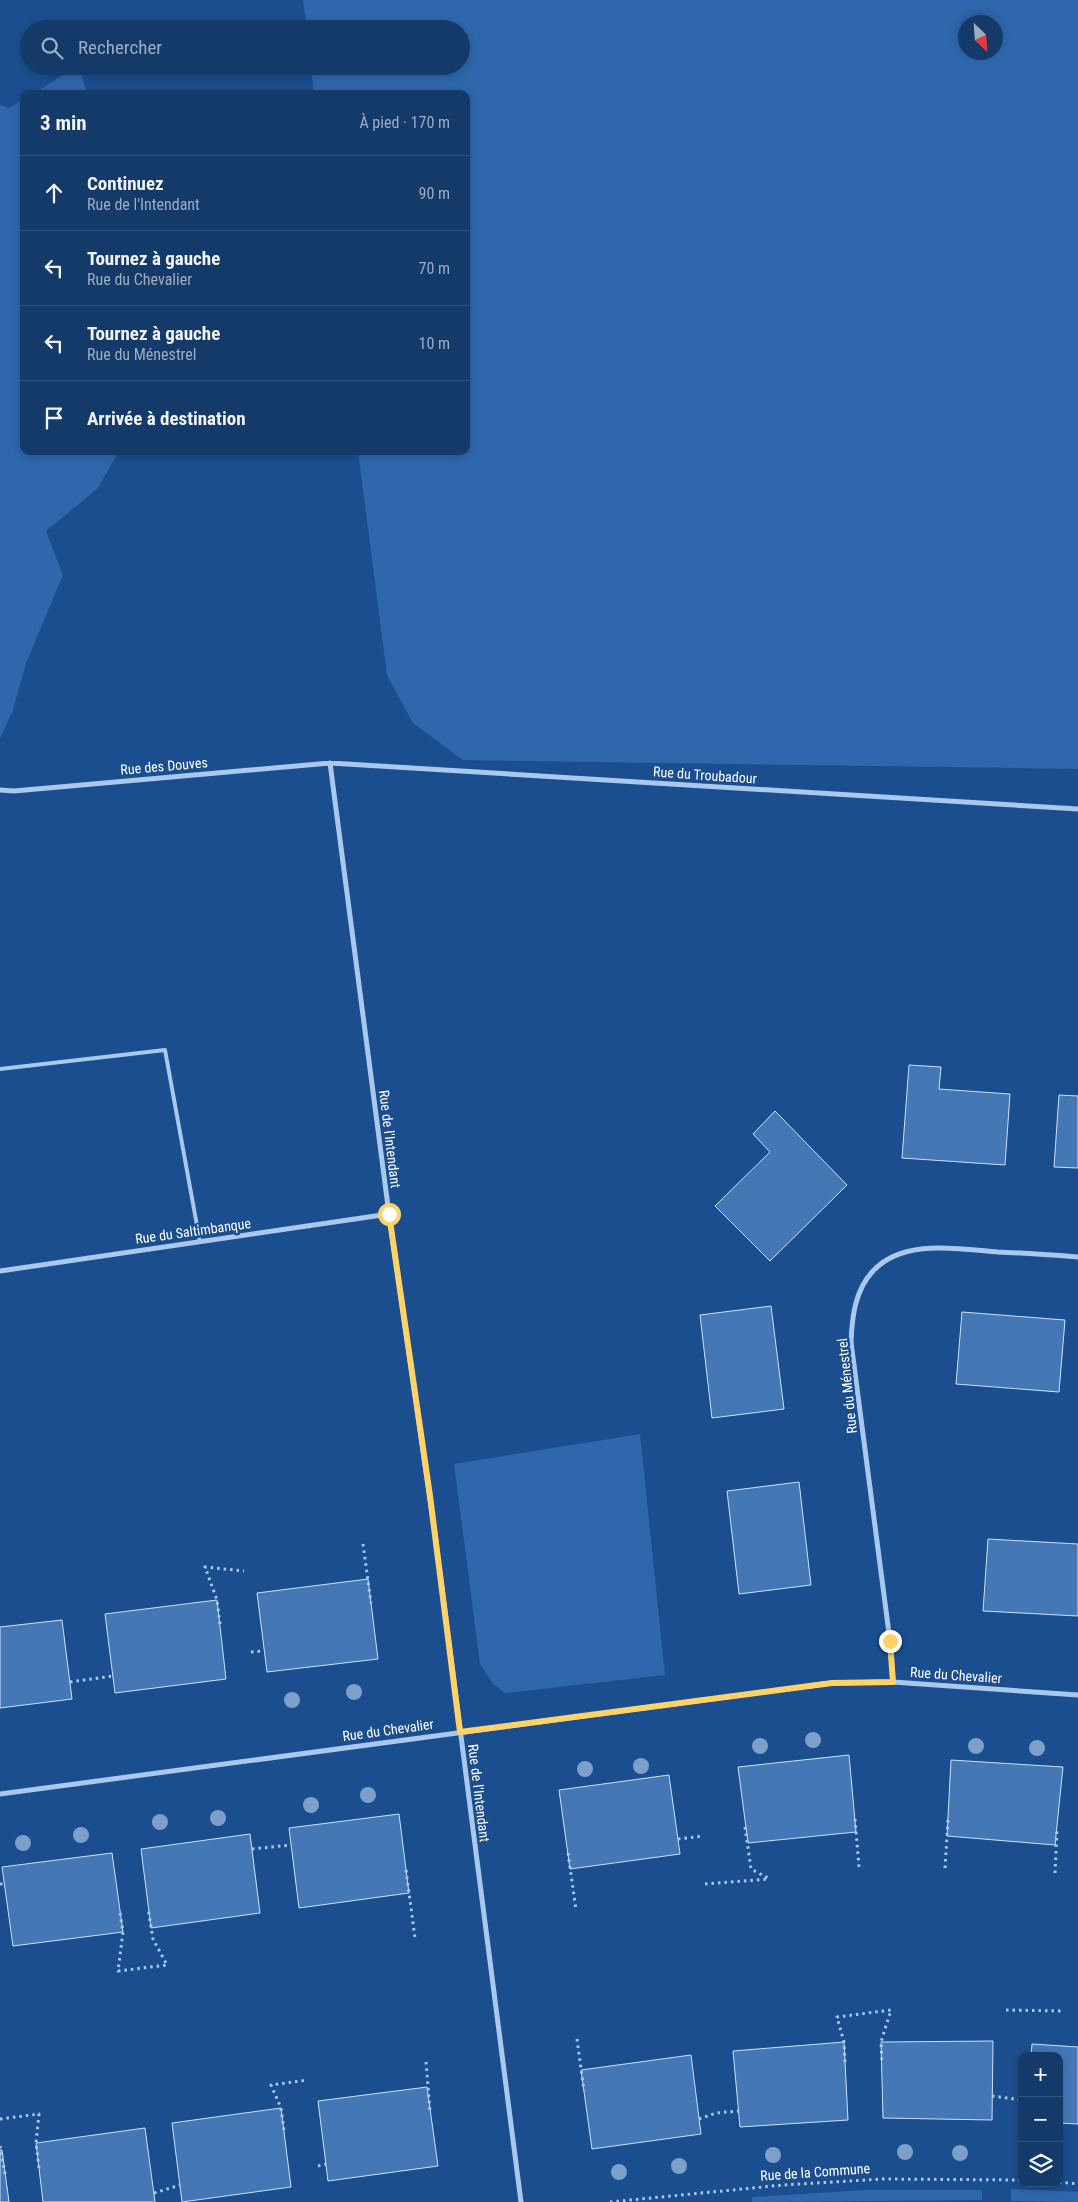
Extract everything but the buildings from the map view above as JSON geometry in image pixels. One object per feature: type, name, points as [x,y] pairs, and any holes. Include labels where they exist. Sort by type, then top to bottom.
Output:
[{"type":"street","name":"Rue des Douves","points":[[0,790],[14,791],[330,763]]},
{"type":"street","name":"Rue du Troubadour","points":[[330,763],[1078,809]]},
{"type":"street","name":"Rue de l'Intendant","points":[[330,763],[389,1214],[430,1496],[521,2202]]},
{"type":"street","name":"Rue du Saltimbanque","points":[[0,1271],[389,1214]]},
{"type":"street","name":"Rue du Ménestrel","points":[[893,1682],[890,1641],[851,1342],[852,1313],[862,1288],[873,1270],[894,1256],[916,1250],[939,1248],[1078,1257]]},
{"type":"street","name":"Rue du Chevalier","points":[[0,1794],[832,1683],[893,1682],[1078,1695]]},
{"type":"lane","points":[[0,1069],[164,1050],[200,1242]]},
{"type":"path","points":[[363,1544],[371,1603]]},
{"type":"path","points":[[220,1624],[217,1600],[205,1567],[244,1571]]},
{"type":"path","points":[[251,1652],[264,1651]]},
{"type":"path","points":[[70,1682],[113,1676]]},
{"type":"path","points":[[854,1819],[859,1867]]},
{"type":"path","points":[[945,1868],[948,1820]]},
{"type":"path","points":[[705,1884],[768,1878],[751,1869],[745,1827]]},
{"type":"path","points":[[1054,1873],[1057,1830]]},
{"type":"path","points":[[678,1840],[703,1836]]},
{"type":"path","points":[[252,1849],[292,1845]]},
{"type":"path","points":[[568,1853],[576,1910]]},
{"type":"path","points":[[406,1870],[415,1938]]},
{"type":"path","points":[[0,1884],[5,1884]]},
{"type":"path","points":[[120,1913],[122,1932],[118,1971],[166,1965],[153,1939],[148,1908]]},
{"type":"path","points":[[845,2062],[844,2042],[837,2017],[891,2010],[882,2042],[882,2064]]},
{"type":"path","points":[[1006,2010],[1062,2010]]},
{"type":"path","points":[[577,2039],[584,2091]]},
{"type":"path","points":[[426,2062],[430,2110]]},
{"type":"path","points":[[284,2130],[281,2108],[271,2084],[308,2080]]},
{"type":"path","points":[[992,2096],[1018,2099]]},
{"type":"path","points":[[699,2119],[716,2113],[739,2111]]},
{"type":"path","points":[[0,2119],[39,2114],[36,2143],[39,2168]]},
{"type":"path","points":[[0,2146],[5,2174]]},
{"type":"path","points":[[318,2166],[326,2164]]},
{"type":"path","name":"Rue de la Commune","points":[[610,2202],[783,2185],[882,2179],[1018,2180]]},
{"type":"path","points":[[1063,2182],[1078,2184]]},
{"type":"path","points":[[154,2192],[180,2186]]},
{"type":"shaded area","points":[[303,0],[1078,0],[1078,769],[463,760],[413,723],[387,675],[359,455],[470,455],[470,90],[314,90],[312,75],[470,75],[470,20],[306,20]]},
{"type":"shaded area","points":[[63,75],[82,75],[86,90],[39,90]]},
{"type":"shaded area","points":[[20,101],[20,455],[117,455],[98,488],[46,531],[63,575],[26,663],[13,710],[0,738],[0,105],[9,108]]},
{"type":"shaded area","points":[[640,1434],[665,1675],[505,1693],[493,1684],[480,1664],[454,1464]]},
{"type":"shaded area","points":[[1011,2189],[1078,2192],[1078,2202],[1011,2201]]},
{"type":"shaded area","points":[[865,2190],[982,2190],[982,2200],[752,2202],[752,2197]]},
{"type":"route","points":[[389,1214],[430,1496],[460,1732],[832,1683],[893,1682],[890,1641]]}]
